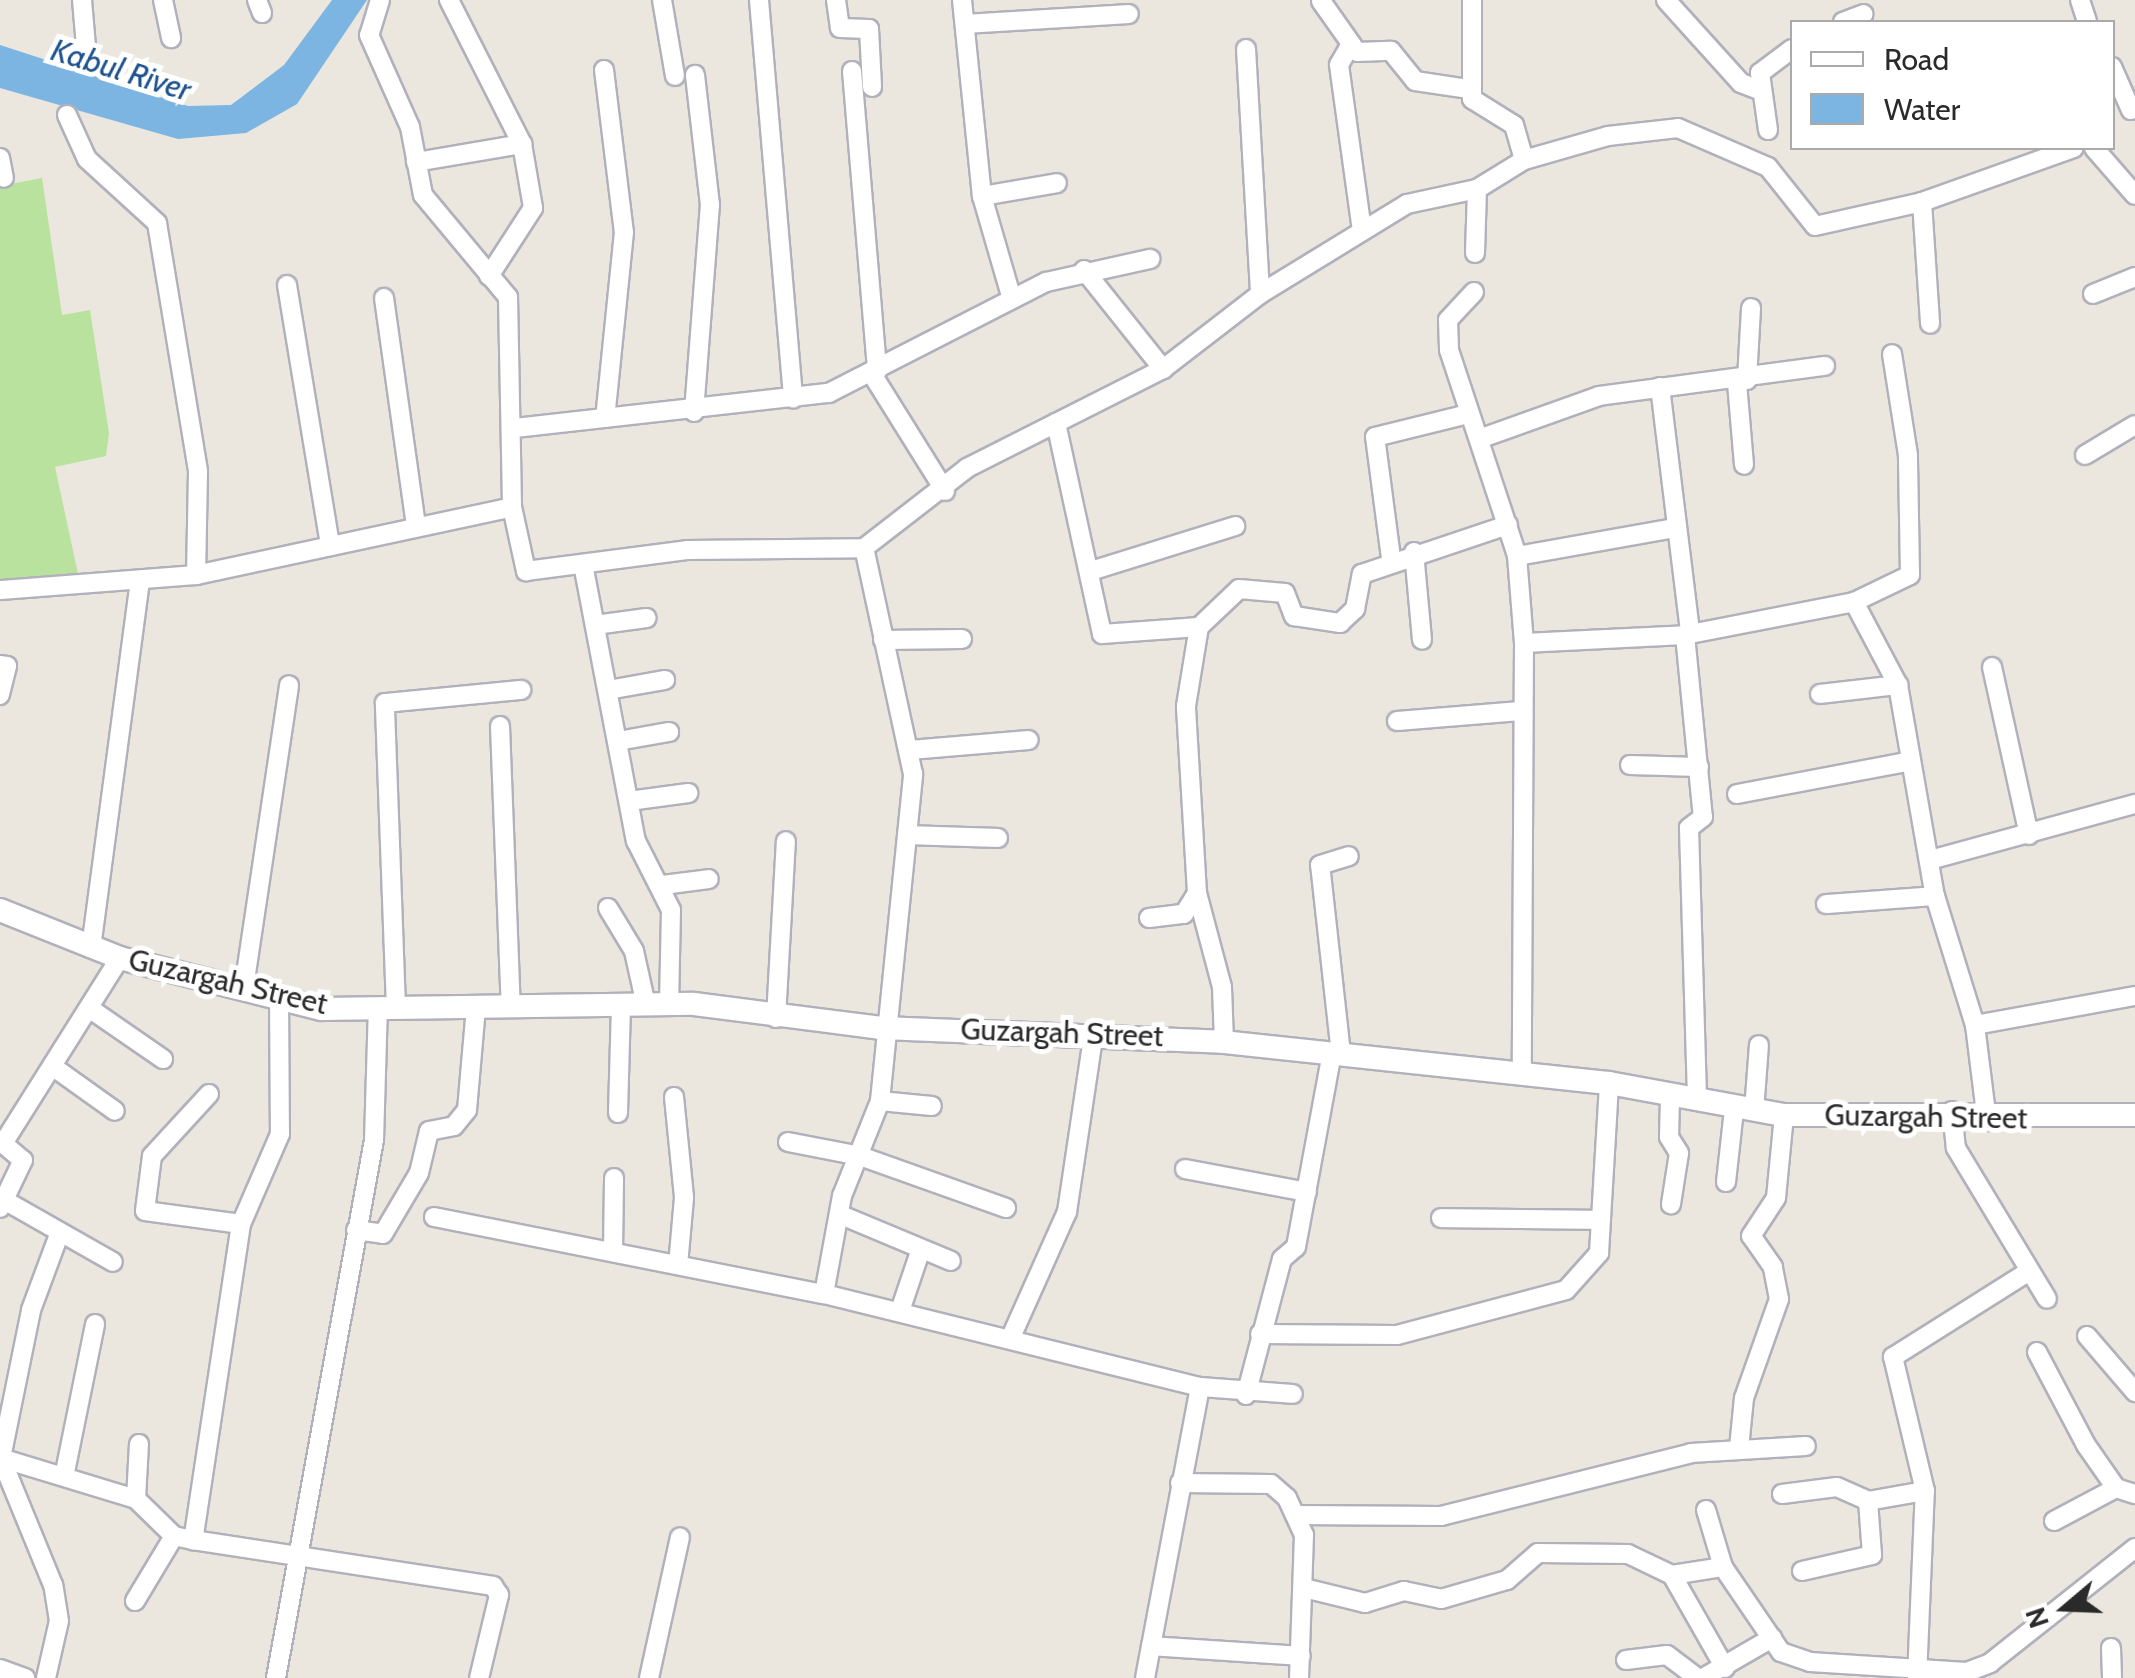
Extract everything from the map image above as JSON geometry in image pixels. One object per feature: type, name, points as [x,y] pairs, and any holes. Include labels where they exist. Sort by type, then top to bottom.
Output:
[{"type":"street","points":[[82,0],[87,58]]},
{"type":"street","points":[[163,0],[172,38]]},
{"type":"street","points":[[380,0],[368,35],[437,222],[508,297],[515,428],[512,507],[519,568],[687,550],[864,548],[944,490],[967,468],[1162,369],[1260,294],[1362,230],[1407,204],[1477,189],[1524,160],[1678,128],[1768,168],[1810,225],[1922,202],[2068,150]]},
{"type":"street","points":[[449,0],[522,144],[532,220],[488,276]]},
{"type":"street","points":[[662,0],[674,76]]},
{"type":"street","points":[[758,0],[793,400]]},
{"type":"street","points":[[836,0],[840,28],[869,29],[872,87]]},
{"type":"street","points":[[962,0],[982,196],[1012,299]]},
{"type":"street","points":[[1469,88],[1472,0]]},
{"type":"street","points":[[1666,0],[1741,83],[1759,90]]},
{"type":"street","points":[[1321,1],[1352,44],[1391,50],[1415,81],[1469,88],[1514,125],[1524,160]]},
{"type":"street","points":[[964,24],[1129,14]]},
{"type":"street","points":[[1849,20],[1864,14]]},
{"type":"street","points":[[1352,44],[1339,65],[1362,230]]},
{"type":"street","points":[[1246,49],[1260,294]]},
{"type":"street","points":[[1768,130],[1759,90],[1762,70],[1790,50]]},
{"type":"street","points":[[604,70],[624,232],[605,418]]},
{"type":"street","points":[[852,71],[875,372],[944,490]]},
{"type":"street","points":[[2115,74],[2133,110]]},
{"type":"street","points":[[694,412],[710,205],[695,75]]},
{"type":"street","points":[[67,115],[87,159],[157,223],[198,472],[196,575]]},
{"type":"street","points":[[416,162],[522,144]]},
{"type":"street","points":[[2096,150],[2135,195]]},
{"type":"street","points":[[0,158],[4,178]]},
{"type":"street","points":[[982,196],[1058,182]]},
{"type":"street","points":[[1475,253],[1477,189]]},
{"type":"street","points":[[1922,202],[1930,324]]},
{"type":"street","points":[[515,428],[793,400],[875,372],[922,338],[1084,270],[1150,259]]},
{"type":"street","points":[[1084,270],[1162,369]]},
{"type":"street","points":[[2093,294],[2135,277]]},
{"type":"street","points":[[287,286],[330,544]]},
{"type":"street","points":[[1474,292],[1447,330],[1468,414],[1480,439],[1517,556],[1524,642],[1520,711],[1522,1073]]},
{"type":"street","points":[[384,298],[416,527]]},
{"type":"street","points":[[1744,465],[1742,381],[1751,308]]},
{"type":"street","points":[[1524,642],[1688,634],[1854,602],[1910,575],[1908,455],[1892,354]]},
{"type":"street","points":[[1480,439],[1555,417],[1562,405],[1660,387],[1742,381],[1825,366]]},
{"type":"street","points":[[1660,387],[1688,634],[1702,816],[1689,828],[1697,1098]]},
{"type":"street","points":[[1391,558],[1376,437],[1468,414]]},
{"type":"street","points":[[1056,423],[1094,570],[1102,634],[1199,627]]},
{"type":"street","points":[[2085,455],[2135,425]]},
{"type":"street","points":[[0,590],[140,583],[196,575],[512,507]]},
{"type":"street","points":[[1224,1042],[1222,987],[1198,894],[1186,706],[1199,627],[1239,589],[1285,593],[1294,616],[1340,622],[1355,608],[1362,574],[1391,558],[1508,525]]},
{"type":"street","points":[[1094,570],[1235,526]]},
{"type":"street","points":[[1517,556],[1674,528]]},
{"type":"street","points":[[824,1294],[841,1215],[880,1101],[881,1028],[906,835],[910,750],[864,548]]},
{"type":"street","points":[[1414,552],[1422,640]]},
{"type":"street","points":[[583,564],[641,862],[663,885],[672,910],[658,1004]]},
{"type":"street","points":[[91,948],[140,583]]},
{"type":"street","points":[[1854,602],[1898,685],[1935,896],[1975,1025],[1987,1121]]},
{"type":"street","points":[[595,625],[647,618]]},
{"type":"street","points":[[883,640],[962,639]]},
{"type":"street","points":[[0,665],[8,666],[0,695]]},
{"type":"street","points":[[1992,667],[2029,835]]},
{"type":"street","points":[[608,690],[664,680]]},
{"type":"street","points":[[244,987],[290,685]]},
{"type":"street","points":[[1820,694],[1898,685]]},
{"type":"street","points":[[276,1678],[304,1551],[374,1140],[387,1008],[385,703],[521,690]]},
{"type":"street","points":[[1397,721],[1520,711]]},
{"type":"street","points":[[500,726],[511,1006]]},
{"type":"street","points":[[618,741],[669,732]]},
{"type":"street","points":[[910,750],[1029,740]]},
{"type":"street","points":[[1737,794],[1911,761]]},
{"type":"street","points":[[1630,766],[1699,767]]},
{"type":"street","points":[[629,801],[688,793]]},
{"type":"street","points":[[1930,860],[2135,804]]},
{"type":"street","points":[[906,835],[998,838]]},
{"type":"street","points":[[776,1018],[786,841]]},
{"type":"street","points":[[1246,1395],[1260,1334],[1307,1192],[1336,1054],[1320,865],[1349,856]]},
{"type":"street","points":[[663,885],[710,879]]},
{"type":"street","points":[[1150,918],[1184,914],[1198,894]]},
{"type":"street","points":[[1826,904],[1935,896]]},
{"type":"street","points":[[608,908],[658,1004]]},
{"type":"street","name":"Guzargah Street","points":[[0,910],[120,958],[321,1009],[658,1004],[881,1028],[1094,1031],[1224,1042],[1609,1082],[1670,1097],[1697,1098],[1784,1115],[1952,1111],[1987,1121],[2135,1116]]},
{"type":"street","points":[[114,1262],[2,1204],[23,1160],[2,1142],[120,958]]},
{"type":"street","points":[[1975,1025],[2135,996]]},
{"type":"street","points":[[135,1601],[183,1538],[241,1224],[280,1134],[279,997]]},
{"type":"street","points":[[618,1112],[622,1005]]},
{"type":"street","points":[[356,1230],[382,1234],[420,1173],[429,1130],[454,1126],[467,1110],[476,1007]]},
{"type":"street","points":[[88,1008],[162,1059]]},
{"type":"street","points":[[1011,1338],[1068,1212],[1094,1031]]},
{"type":"street","points":[[1726,1182],[1759,1045]]},
{"type":"street","points":[[52,1066],[115,1112]]},
{"type":"street","points":[[1260,1334],[1398,1335],[1566,1290],[1599,1253],[1609,1082]]},
{"type":"street","points":[[209,1094],[152,1156],[145,1211],[241,1224]]},
{"type":"street","points":[[674,1097],[684,1198],[678,1265]]},
{"type":"street","points":[[1670,1097],[1669,1137],[1680,1153],[1671,1204]]},
{"type":"street","points":[[880,1101],[932,1106]]},
{"type":"street","points":[[1952,1111],[1956,1148],[2047,1300]]},
{"type":"street","points":[[1739,1448],[1744,1398],[1779,1300],[1773,1267],[1751,1236],[1776,1198],[1784,1115]]},
{"type":"street","points":[[788,1142],[860,1156],[1006,1208]]},
{"type":"street","points":[[1186,1169],[1307,1192]]},
{"type":"street","points":[[613,1252],[614,1178]]},
{"type":"street","points":[[841,1215],[951,1262]]},
{"type":"street","points":[[434,1217],[824,1294],[1200,1387],[1246,1395],[1293,1394]]},
{"type":"street","points":[[1441,1218],[1600,1220]]},
{"type":"street","points":[[46,1678],[60,1621],[52,1585],[2,1458],[31,1310],[60,1232]]},
{"type":"street","points":[[900,1311],[921,1249]]},
{"type":"street","points":[[1917,1673],[1925,1491],[1893,1357],[2028,1272]]},
{"type":"street","points":[[65,1472],[95,1324]]},
{"type":"street","points":[[2088,1336],[2135,1392]]},
{"type":"street","points":[[2037,1352],[2116,1488],[2135,1494]]},
{"type":"street","points":[[1145,1678],[1200,1387]]},
{"type":"street","points":[[136,1499],[140,1444]]},
{"type":"street","points":[[1295,1514],[1441,1516],[1739,1448],[1806,1446]]},
{"type":"street","points":[[2,1458],[65,1472],[136,1499],[183,1538],[304,1551],[498,1589],[479,1678]]},
{"type":"street","points":[[1180,1483],[1271,1484],[1304,1527],[1299,1678]]},
{"type":"street","points":[[1782,1494],[1836,1488],[1868,1501],[1925,1491]]},
{"type":"street","points":[[2054,1521],[2116,1488]]},
{"type":"street","points":[[1802,1571],[1872,1555],[1868,1501]]},
{"type":"street","points":[[1706,1510],[1723,1567],[1781,1652],[1835,1670],[1917,1673],[1990,1663],[2135,1548]]},
{"type":"street","points":[[649,1678],[680,1538]]},
{"type":"street","points":[[1304,1588],[1365,1603],[1404,1591],[1441,1599],[1507,1580],[1538,1553],[1628,1554],[1672,1575],[1723,1567]]},
{"type":"street","points":[[1672,1575],[1724,1668]]},
{"type":"street","points":[[1626,1660],[1668,1655],[1700,1678],[1772,1638]]},
{"type":"street","points":[[1151,1646],[1302,1656]]},
{"type":"street","points":[[2111,1648],[2112,1678]]},
{"type":"street","points":[[0,1670],[25,1678]]},
{"type":"green space","points":[[42,178],[62,315],[90,310],[109,433],[106,456],[55,467],[80,583],[0,586],[0,186]]},
{"type":"water","points":[[332,0],[367,0],[297,104],[246,133],[178,139],[0,88],[0,45],[188,106],[231,105],[284,65]]},
{"type":"water label","name":"Kabul River","points":[[121,70]]}]
